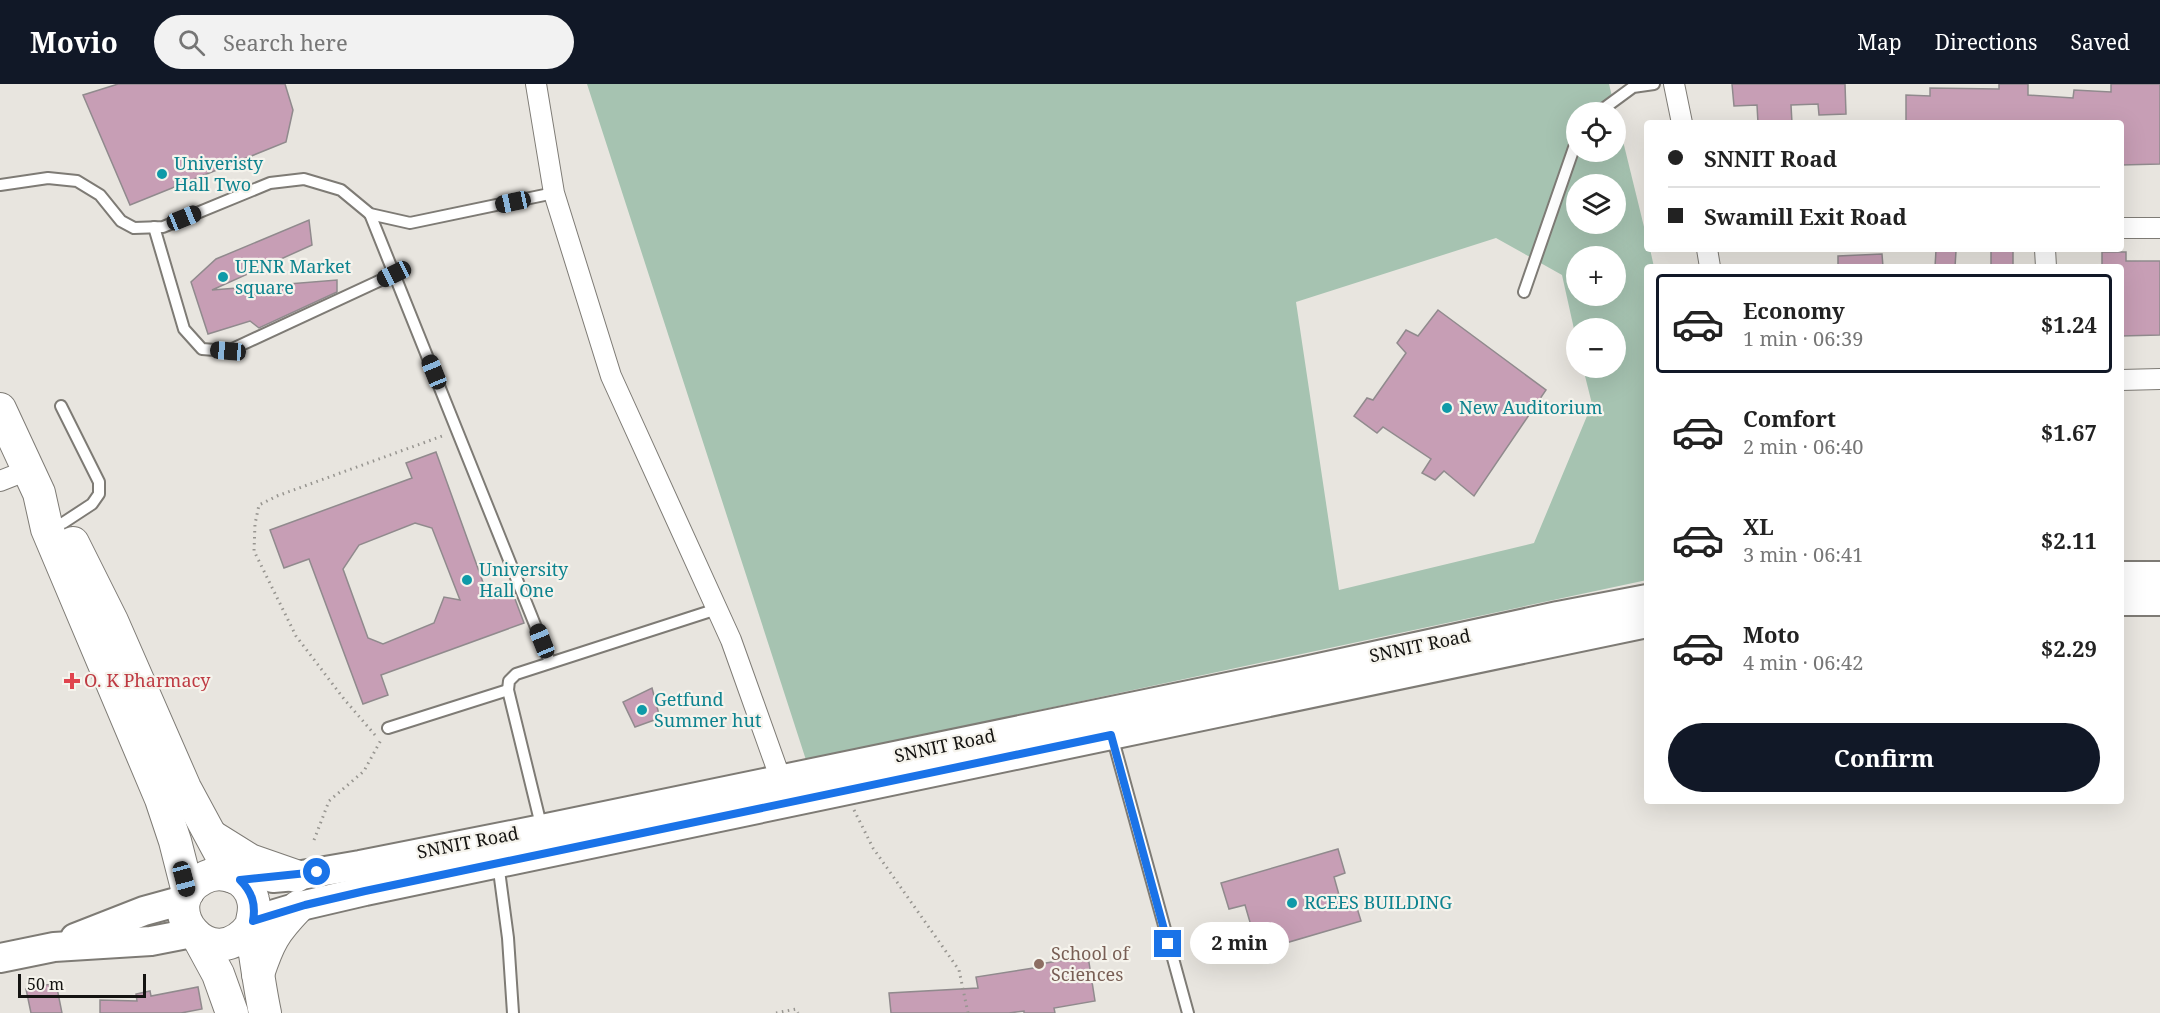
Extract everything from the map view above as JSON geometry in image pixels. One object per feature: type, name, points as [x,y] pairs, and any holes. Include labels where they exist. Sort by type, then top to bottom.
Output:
[{"type":"main road","points":[[0,409],[22,481],[47,529],[161,799],[175,841],[186,896],[183,912],[186,923],[218,974],[232,1013]]},
{"type":"main road","points":[[22,481],[63,523],[112,621],[185,788],[236,878],[248,888],[253,898],[255,910],[252,924],[265,1013]]},
{"type":"main road","points":[[210,835],[250,860],[296,876]]},
{"type":"main road","points":[[186,896],[196,882],[208,876],[220,874],[236,878]]},
{"type":"main road","points":[[258,975],[267,945],[279,926],[298,907]]},
{"type":"main road","points":[[196,936],[208,944],[228,944],[237,940],[252,924]]},
{"type":"street","points":[[536,84],[554,193],[611,376],[731,640],[781,780]]},
{"type":"street","points":[[1674,84],[1681,120]]},
{"type":"street","points":[[2124,228],[2160,228]]},
{"type":"street","points":[[2124,380],[2160,379]]},
{"type":"street","points":[[2124,576],[2160,576]]},
{"type":"street","name":"SNNIT Road","points":[[236,878],[296,876],[781,780],[1060,734],[1558,616],[1644,600]]},
{"type":"street","points":[[2124,601],[2160,601]]},
{"type":"street","name":"SNNIT Road","points":[[1060,734],[1111,735],[1644,624]]},
{"type":"street","name":"SNNIT Road","points":[[252,924],[298,907],[844,790],[1028,740]]},
{"type":"street","points":[[54,947],[186,896]]},
{"type":"street","points":[[0,957],[54,947],[196,936]]},
{"type":"lane","points":[[1610,102],[1633,87],[1654,84]]},
{"type":"lane","points":[[1524,292],[1569,162]]},
{"type":"lane","points":[[0,185],[48,178],[77,181],[100,195],[121,221],[134,228],[163,227],[270,183],[304,179],[341,190],[370,214],[410,223],[554,193]]},
{"type":"lane","points":[[370,214],[550,662]]},
{"type":"lane","points":[[154,227],[184,329],[202,349],[228,351],[394,274]]},
{"type":"lane","points":[[61,405],[99,482],[99,494],[92,504],[63,523]]},
{"type":"lane","points":[[542,829],[508,690],[509,681],[516,674],[550,662],[717,609]]},
{"type":"lane","points":[[388,728],[508,690]]},
{"type":"lane","points":[[1111,735],[1188,1013]]},
{"type":"lane","points":[[498,863],[508,938],[513,1013]]},
{"type":"path","points":[[381,741],[344,699],[296,636],[254,551],[255,524],[259,505],[287,492],[457,431]]},
{"type":"path","points":[[314,840],[329,801],[364,771],[388,728]]},
{"type":"path","points":[[844,790],[873,848],[959,970],[968,1013]]},
{"type":"path","points":[[776,1013],[795,1009],[798,1013]]},
{"type":"green space","points":[[587,84],[1609,84],[1614,102],[1566,102],[1566,162],[1626,162],[1626,154],[1644,227],[1644,252],[1651,252],[1653,264],[1644,264],[1644,581],[806,760]],"holes":[[[1496,238],[1562,275],[1566,293],[1566,246],[1626,246],[1626,306],[1569,306],[1572,318],[1626,318],[1626,378],[1586,378],[1592,404],[1534,543],[1339,590],[1296,302]]]},
{"type":"building","name":"Univeristy Hall Two","points":[[118,84],[285,84],[293,110],[286,142],[130,205],[83,95]]},
{"type":"building","points":[[1732,84],[1845,84],[1846,114],[1819,115],[1818,104],[1791,105],[1792,120],[1758,120],[1757,105],[1734,106]]},
{"type":"building","points":[[1999,84],[2028,84],[2028,95],[2073,98],[2074,90],[2111,92],[2111,84],[2160,84],[2160,164],[2124,165],[2124,120],[1906,120],[1906,95],[1930,96],[1930,88],[1999,89]]},
{"type":"building","name":"UENR Market square","points":[[309,220],[312,245],[212,290],[337,280],[337,292],[259,328],[250,321],[208,334],[191,282],[216,259]]},
{"type":"building","points":[[1936,252],[1956,252],[1955,264],[1935,264]]},
{"type":"building","points":[[1991,252],[2013,252],[2013,264],[1991,264]]},
{"type":"building","points":[[2102,252],[2126,252],[2126,261],[2160,261],[2160,335],[2124,336],[2124,264],[2102,264]]},
{"type":"building","points":[[1882,254],[1883,264],[1838,264],[1838,256]]},
{"type":"building","name":"New Auditorium","points":[[1438,310],[1546,390],[1474,496],[1444,471],[1435,480],[1422,473],[1431,459],[1383,427],[1377,433],[1354,416],[1367,398],[1373,400],[1406,353],[1397,343],[1406,330],[1418,336]]},
{"type":"building","name":"University Hall One","points":[[436,452],[489,599],[512,591],[524,623],[381,675],[388,695],[363,704],[309,559],[284,568],[270,530],[412,478],[406,463]],"holes":[[[415,523],[432,528],[460,600],[444,597],[434,623],[383,644],[368,638],[343,569],[359,545]]]},
{"type":"building","name":"Getfund Summer hut","points":[[652,688],[660,718],[635,727],[623,702]]},
{"type":"building","name":"RCEES BUILDING","points":[[1338,849],[1345,873],[1334,877],[1341,902],[1354,898],[1361,921],[1238,957],[1231,935],[1252,929],[1245,905],[1229,909],[1221,883]]},
{"type":"building","name":"School of Sciences","points":[[1088,956],[1095,1001],[1054,1008],[1055,1013],[1024,1013],[1024,1011],[891,1013],[889,993],[978,988],[976,977],[1040,967],[1040,964]]},
{"type":"building","points":[[56,983],[62,1013],[31,1013],[26,989]]},
{"type":"building","points":[[198,987],[202,1009],[181,1013],[100,1013],[100,1000],[137,1001],[136,994],[150,991],[151,996]]},
{"type":"place","name":"Univeristy Hall Two","points":[[162,174]]},
{"type":"place","name":"UENR Market square","points":[[223,277]]},
{"type":"place","name":"New Auditorium","points":[[1447,408]]},
{"type":"place","name":"University Hall One","points":[[467,580]]},
{"type":"place","name":"O. K Pharmacy","points":[[72,681]]},
{"type":"place","name":"Getfund Summer hut","points":[[642,710]]},
{"type":"place","name":"RCEES BUILDING","points":[[1292,903]]},
{"type":"place","name":"School of Sciences","points":[[1039,964]]},
{"type":"route","points":[[317,872],[296,876],[240,880],[248,888],[253,898],[255,910],[253,921],[305,905],[365,891],[1111,735],[1168,944]]}]
